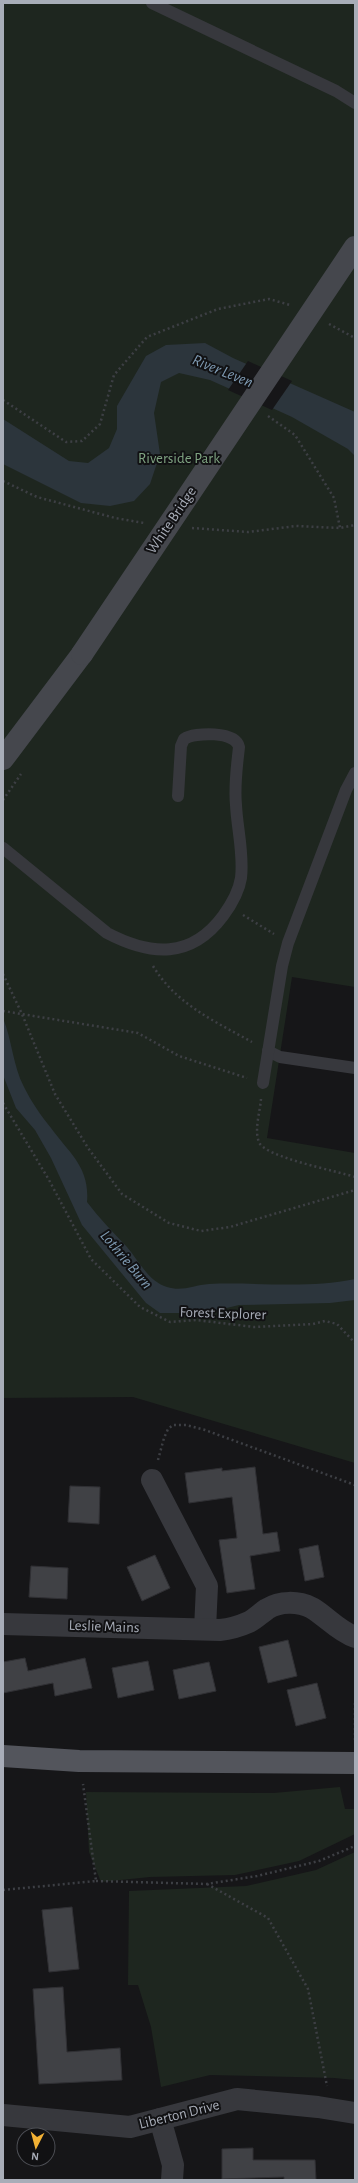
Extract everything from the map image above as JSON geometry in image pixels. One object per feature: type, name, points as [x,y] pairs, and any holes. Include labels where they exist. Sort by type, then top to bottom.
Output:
[{"type":"main road","name":"White Bridge","points":[[3,759],[82,654],[355,247]]},
{"type":"main road","points":[[3,1756],[79,1761],[355,1763]]},
{"type":"street","points":[[152,1480],[207,1586],[205,1629]]},
{"type":"street","name":"Leslie Mains","points":[[3,1624],[205,1629],[233,1628],[251,1621],[268,1608],[282,1603],[296,1604],[311,1608],[345,1633],[355,1637]]},
{"type":"street","name":"Liberton Drive","points":[[3,2115],[130,2127],[237,2099],[355,2112]]},
{"type":"street","points":[[160,2120],[173,2165],[172,2180]]},
{"type":"lane","points":[[152,3],[336,91],[355,103]]},
{"type":"lane","points":[[3,848],[107,933],[125,942],[145,948],[161,950],[198,942],[213,930],[229,907],[238,889],[241,867],[235,802],[239,747],[235,739],[230,736],[196,734],[184,739],[181,746],[178,796]]},
{"type":"lane","points":[[263,1083],[282,966],[288,943],[346,790],[355,773]]},
{"type":"lane","points":[[268,1051],[280,1057],[355,1068]]},
{"type":"path","points":[[3,400],[66,442],[82,441],[100,424],[114,375],[147,337],[218,309],[269,299],[293,306]]},
{"type":"path","points":[[327,323],[355,338]]},
{"type":"path","points":[[263,417],[269,416],[295,435],[334,498],[340,528]]},
{"type":"path","points":[[242,914],[288,943]]},
{"type":"path","points":[[145,948],[161,979],[193,1009],[268,1051]]},
{"type":"path","points":[[3,974],[22,1014],[55,1094],[88,1148],[122,1194],[169,1223],[202,1231],[230,1227],[355,1190]]},
{"type":"path","points":[[4,1011],[138,1033],[179,1056],[263,1083],[257,1136],[259,1144],[265,1150],[279,1157],[355,1177]]},
{"type":"path","name":"Forest Explorer","points":[[3,1103],[49,1180],[91,1259],[140,1307],[170,1322],[196,1320],[254,1327],[313,1324],[325,1321],[337,1324],[355,1343]]},
{"type":"path","points":[[164,1438],[168,1429],[173,1425],[186,1425],[205,1430],[355,1485]]},
{"type":"path","points":[[355,1703],[355,1740]]},
{"type":"path","points":[[82,1779],[96,1881]]},
{"type":"path","points":[[3,1890],[96,1881],[207,1884],[257,1876],[319,1861],[355,1846]]},
{"type":"path","points":[[207,1884],[268,1918],[308,1989],[331,2109]]},
{"type":"green space","name":"Riverside Park","points":[[3,3],[355,3],[355,987],[292,977],[267,1138],[355,1153],[355,1463],[133,1397],[3,1398]]},
{"type":"green space","points":[[340,1787],[345,1809],[355,1809],[355,1834],[299,1861],[235,1875],[150,1877],[101,1882],[89,1852],[86,1792],[274,1793]]},
{"type":"green space","points":[[355,1852],[355,2080],[334,2078],[210,2075],[161,2087],[151,2027],[138,1985],[128,1985],[129,1891],[246,1886],[316,1870]]},
{"type":"water","name":"River Leven","points":[[205,343],[233,358],[355,412],[355,456],[348,449],[292,417],[210,380],[179,373],[161,382],[154,413],[160,454],[150,484],[134,501],[110,506],[81,503],[3,464],[3,419],[69,461],[88,463],[109,448],[117,429],[117,406],[146,356],[166,345]]},
{"type":"water","name":"Lothrie Burn","points":[[3,1018],[9,1035],[20,1079],[40,1113],[77,1161],[82,1170],[87,1190],[87,1202],[154,1280],[167,1287],[178,1289],[209,1284],[319,1284],[355,1279],[355,1300],[330,1303],[239,1305],[206,1313],[160,1313],[146,1303],[82,1225],[51,1158],[35,1130],[16,1108],[3,1075]]},
{"type":"pier","points":[[248,361],[292,381],[272,410],[228,390]]},
{"type":"building","points":[[255,1467],[263,1534],[277,1532],[280,1551],[250,1556],[255,1589],[227,1593],[219,1540],[237,1538],[232,1497],[189,1503],[185,1473],[222,1468],[222,1471]]},
{"type":"building","points":[[70,1486],[100,1487],[99,1524],[68,1522]]},
{"type":"building","points":[[318,1545],[324,1577],[305,1581],[299,1549]]},
{"type":"building","points":[[155,1555],[170,1588],[142,1601],[127,1567]]},
{"type":"building","points":[[31,1566],[68,1568],[67,1599],[29,1597]]},
{"type":"building","points":[[288,1640],[297,1676],[268,1683],[259,1647]]},
{"type":"building","points":[[25,1658],[28,1671],[85,1658],[92,1688],[55,1696],[53,1683],[3,1693],[3,1662]]},
{"type":"building","points":[[148,1661],[154,1690],[118,1698],[112,1668]]},
{"type":"building","points":[[209,1662],[216,1691],[179,1699],[173,1670]]},
{"type":"building","points":[[317,1683],[326,1718],[296,1726],[287,1690]]},
{"type":"building","points":[[72,1907],[79,1969],[49,1972],[42,1910]]},
{"type":"building","points":[[63,1987],[67,2052],[120,2048],[122,2080],[39,2084],[33,1989]]},
{"type":"building","points":[[253,2148],[253,2160],[315,2160],[316,2180],[284,2180],[284,2177],[222,2179],[222,2149]]}]
